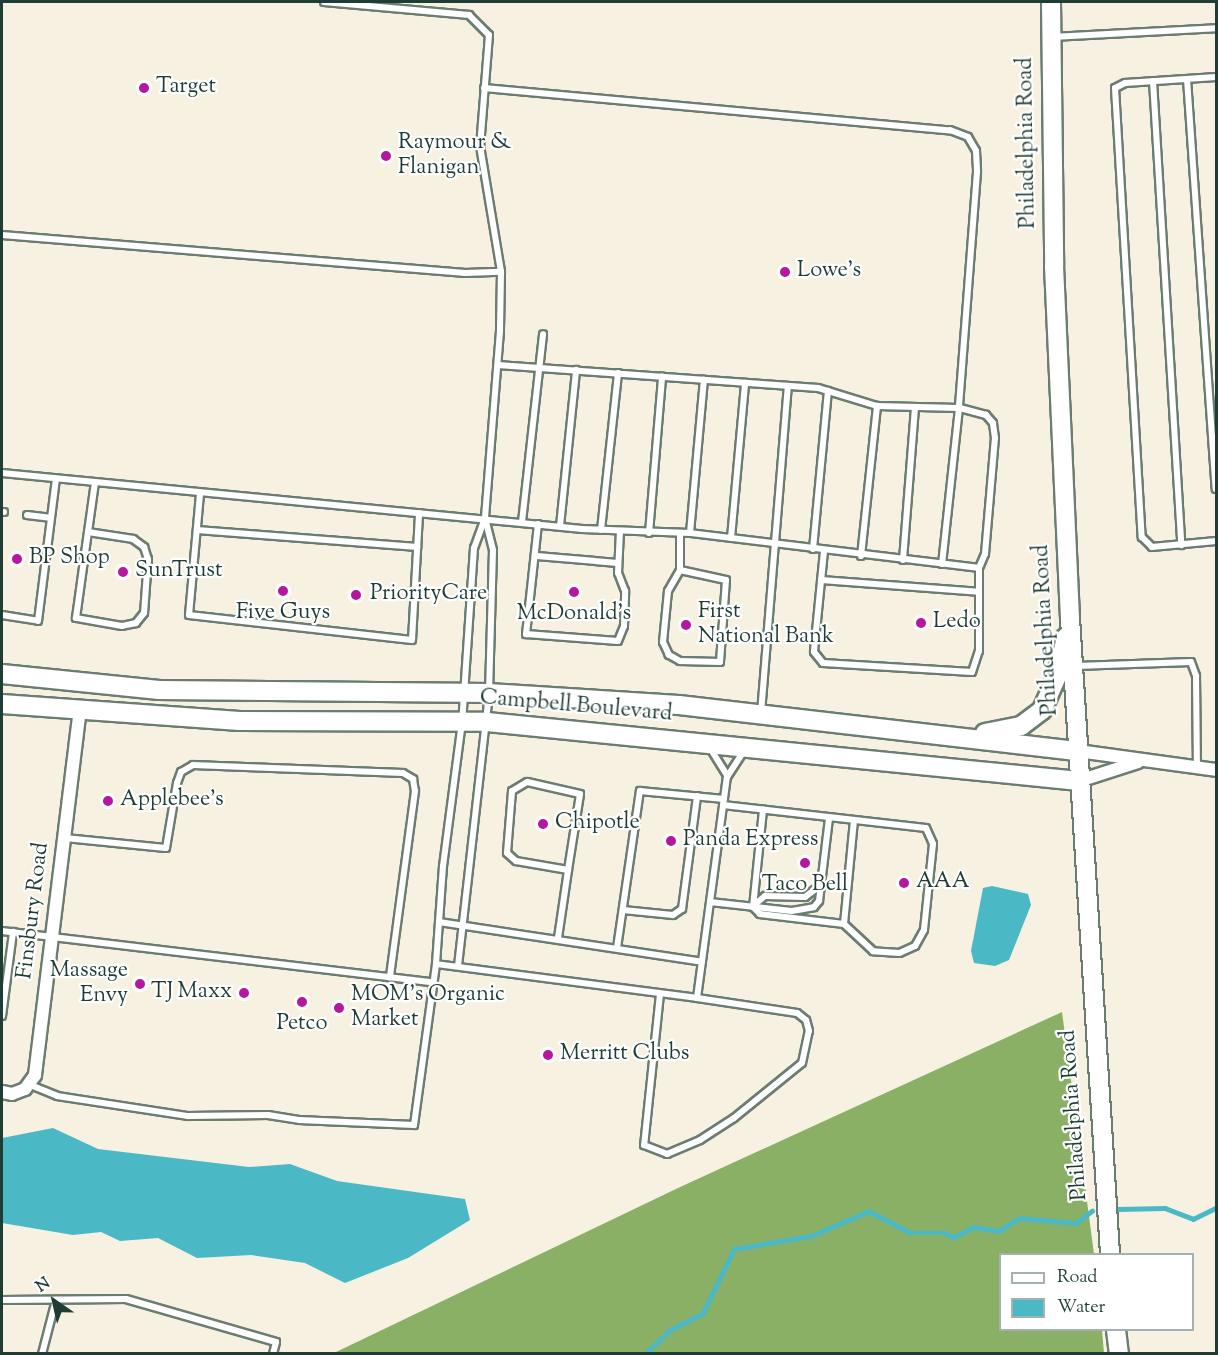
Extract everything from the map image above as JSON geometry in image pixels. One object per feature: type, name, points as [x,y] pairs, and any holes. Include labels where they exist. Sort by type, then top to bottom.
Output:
[{"type":"main road","name":"Philadelphia Road","points":[[1051,2],[1054,266],[1070,618],[1110,1253]]},
{"type":"main road","points":[[952,737],[1009,730],[1042,710],[1057,676],[1070,618]]},
{"type":"main road","name":"Campbell Boulevard","points":[[2,674],[159,690],[489,693],[761,713],[1078,751]]},
{"type":"main road","name":"Campbell Boulevard","points":[[2,704],[239,720],[487,722],[1079,781]]},
{"type":"main road","points":[[1116,1331],[1119,1353]]},
{"type":"street","name":"Finsbury Road","points":[[28,1084],[35,1075],[80,710]]},
{"type":"street","name":"Campbell Boulevard","points":[[1078,751],[1216,771]]},
{"type":"street","name":"Campbell Boulevard","points":[[1079,781],[1142,761]]},
{"type":"street","points":[[2,1092],[12,1094],[28,1084]]},
{"type":"lane","points":[[28,1084],[57,1096],[188,1116],[268,1115],[299,1120],[414,1125],[436,964],[462,722],[474,548],[485,518],[498,365],[501,272],[480,146],[489,35],[469,15],[324,2]]},
{"type":"lane","points":[[1051,37],[1216,28]]},
{"type":"lane","points":[[1216,77],[1125,83],[1115,88],[1142,537],[1152,547],[1216,541]]},
{"type":"lane","points":[[1187,79],[1216,489]]},
{"type":"lane","points":[[1153,81],[1181,545]]},
{"type":"lane","points":[[484,88],[951,130],[968,137],[976,151],[977,172],[959,408],[942,564]]},
{"type":"lane","points":[[2,235],[465,273],[501,272]]},
{"type":"lane","points":[[522,522],[543,334]]},
{"type":"lane","points":[[498,365],[788,386],[828,391],[877,406],[959,408],[986,415],[993,423],[985,554],[979,568],[979,651],[972,672],[823,663],[814,652],[824,551]]},
{"type":"lane","points":[[560,526],[576,370]]},
{"type":"lane","points":[[601,530],[618,374]]},
{"type":"lane","points":[[649,533],[662,376]]},
{"type":"lane","points":[[690,533],[704,380]]},
{"type":"lane","points":[[731,538],[745,383]]},
{"type":"lane","points":[[761,713],[788,386]]},
{"type":"lane","points":[[813,549],[828,391]]},
{"type":"lane","points":[[861,556],[877,406]]},
{"type":"lane","points":[[903,560],[915,407]]},
{"type":"lane","points":[[2,473],[200,494],[601,530],[680,535],[690,533],[861,556],[979,568]]},
{"type":"lane","points":[[2,615],[38,621],[56,478]]},
{"type":"lane","points":[[88,532],[133,539],[144,547],[147,560],[144,613],[136,623],[122,626],[76,618],[94,482]]},
{"type":"lane","points":[[200,494],[189,615],[412,640],[419,513]]},
{"type":"lane","points":[[27,515],[50,518]]},
{"type":"lane","points":[[458,966],[489,693],[493,550],[485,518]]},
{"type":"lane","points":[[538,524],[537,556],[530,575],[526,633],[618,641],[624,626],[626,591],[618,563],[621,531]]},
{"type":"lane","points":[[197,530],[417,547]]},
{"type":"lane","points":[[680,535],[680,570],[668,591],[663,642],[669,655],[680,661],[720,662],[726,580],[680,570]]},
{"type":"lane","points":[[537,556],[618,563]]},
{"type":"lane","points":[[821,580],[979,592]]},
{"type":"lane","points":[[1073,666],[1191,662],[1196,676],[1197,768]]},
{"type":"lane","points":[[703,742],[719,757],[727,777]]},
{"type":"lane","points":[[697,998],[727,777],[737,756],[752,747]]},
{"type":"lane","points":[[64,838],[166,848],[177,783],[181,772],[193,765],[403,773],[413,779],[415,791],[390,977]]},
{"type":"lane","points":[[558,938],[568,870],[579,794],[527,782],[512,791],[507,853],[516,861],[568,870]]},
{"type":"lane","points":[[617,948],[640,791],[697,796],[763,810],[926,828],[933,844],[924,930],[915,946],[899,952],[873,951],[844,924],[760,914],[753,907]]},
{"type":"lane","points":[[623,910],[673,915],[682,909],[697,796]]},
{"type":"lane","points":[[753,907],[763,810]]},
{"type":"lane","points":[[710,902],[804,911],[819,901],[829,818]]},
{"type":"lane","points":[[844,924],[854,821]]},
{"type":"lane","points":[[753,907],[765,896],[806,897],[821,885]]},
{"type":"lane","points":[[439,922],[558,938],[702,962]]},
{"type":"lane","points":[[2,931],[432,982]]},
{"type":"lane","points":[[2,1016],[13,933]]},
{"type":"lane","points":[[436,964],[697,998],[797,1013],[806,1020],[809,1031],[802,1063],[734,1118],[700,1140],[667,1154],[644,1145],[660,994]]},
{"type":"lane","points":[[2,1300],[126,1299],[276,1342],[273,1353]]},
{"type":"lane","points":[[42,1353],[56,1300]]},
{"type":"green space","points":[[1062,1012],[1094,1253],[999,1253],[999,1331],[1102,1331],[1104,1353],[334,1353],[678,1188]]},
{"type":"water","points":[[992,886],[1028,894],[1031,905],[1009,960],[995,966],[974,963],[971,951],[983,888]]},
{"type":"water","points":[[53,1128],[98,1149],[249,1167],[290,1164],[337,1181],[465,1199],[470,1220],[408,1258],[345,1283],[305,1263],[251,1255],[197,1258],[158,1238],[120,1241],[101,1232],[73,1235],[2,1223],[2,1138]]},
{"type":"waterway","points":[[1118,1209],[1165,1208],[1193,1219],[1216,1208]]},
{"type":"waterway","points":[[645,1354],[670,1330],[703,1313],[734,1249],[811,1236],[869,1211],[911,1233],[945,1233],[954,1237],[974,1227],[999,1231],[1019,1218],[1076,1223],[1092,1211]]},
{"type":"place","name":"Target","points":[[144,88]]},
{"type":"place","name":"Raymour & Flanigan","points":[[386,156]]},
{"type":"place","name":"Lowe's","points":[[785,272]]},
{"type":"place","name":"BP Shop","points":[[17,559]]},
{"type":"place","name":"SunTrust","points":[[123,572]]},
{"type":"place","name":"Five Guys","points":[[283,591]]},
{"type":"place","name":"McDonald's","points":[[574,592]]},
{"type":"place","name":"PriorityCare","points":[[356,595]]},
{"type":"place","name":"Ledo","points":[[921,623]]},
{"type":"place","name":"First National Bank","points":[[686,625]]},
{"type":"place","name":"Applebee's","points":[[108,801]]},
{"type":"place","name":"Chipotle","points":[[543,824]]},
{"type":"place","name":"Panda Express","points":[[671,841]]},
{"type":"place","name":"Taco Bell","points":[[805,863]]},
{"type":"place","name":"AAA","points":[[904,883]]},
{"type":"place","name":"Massage Envy","points":[[140,984]]},
{"type":"place","name":"TJ Maxx","points":[[244,993]]},
{"type":"place","name":"Petco","points":[[302,1002]]},
{"type":"place","name":"MOM's Organic Market","points":[[339,1008]]},
{"type":"place","name":"Merritt Clubs","points":[[548,1055]]}]
